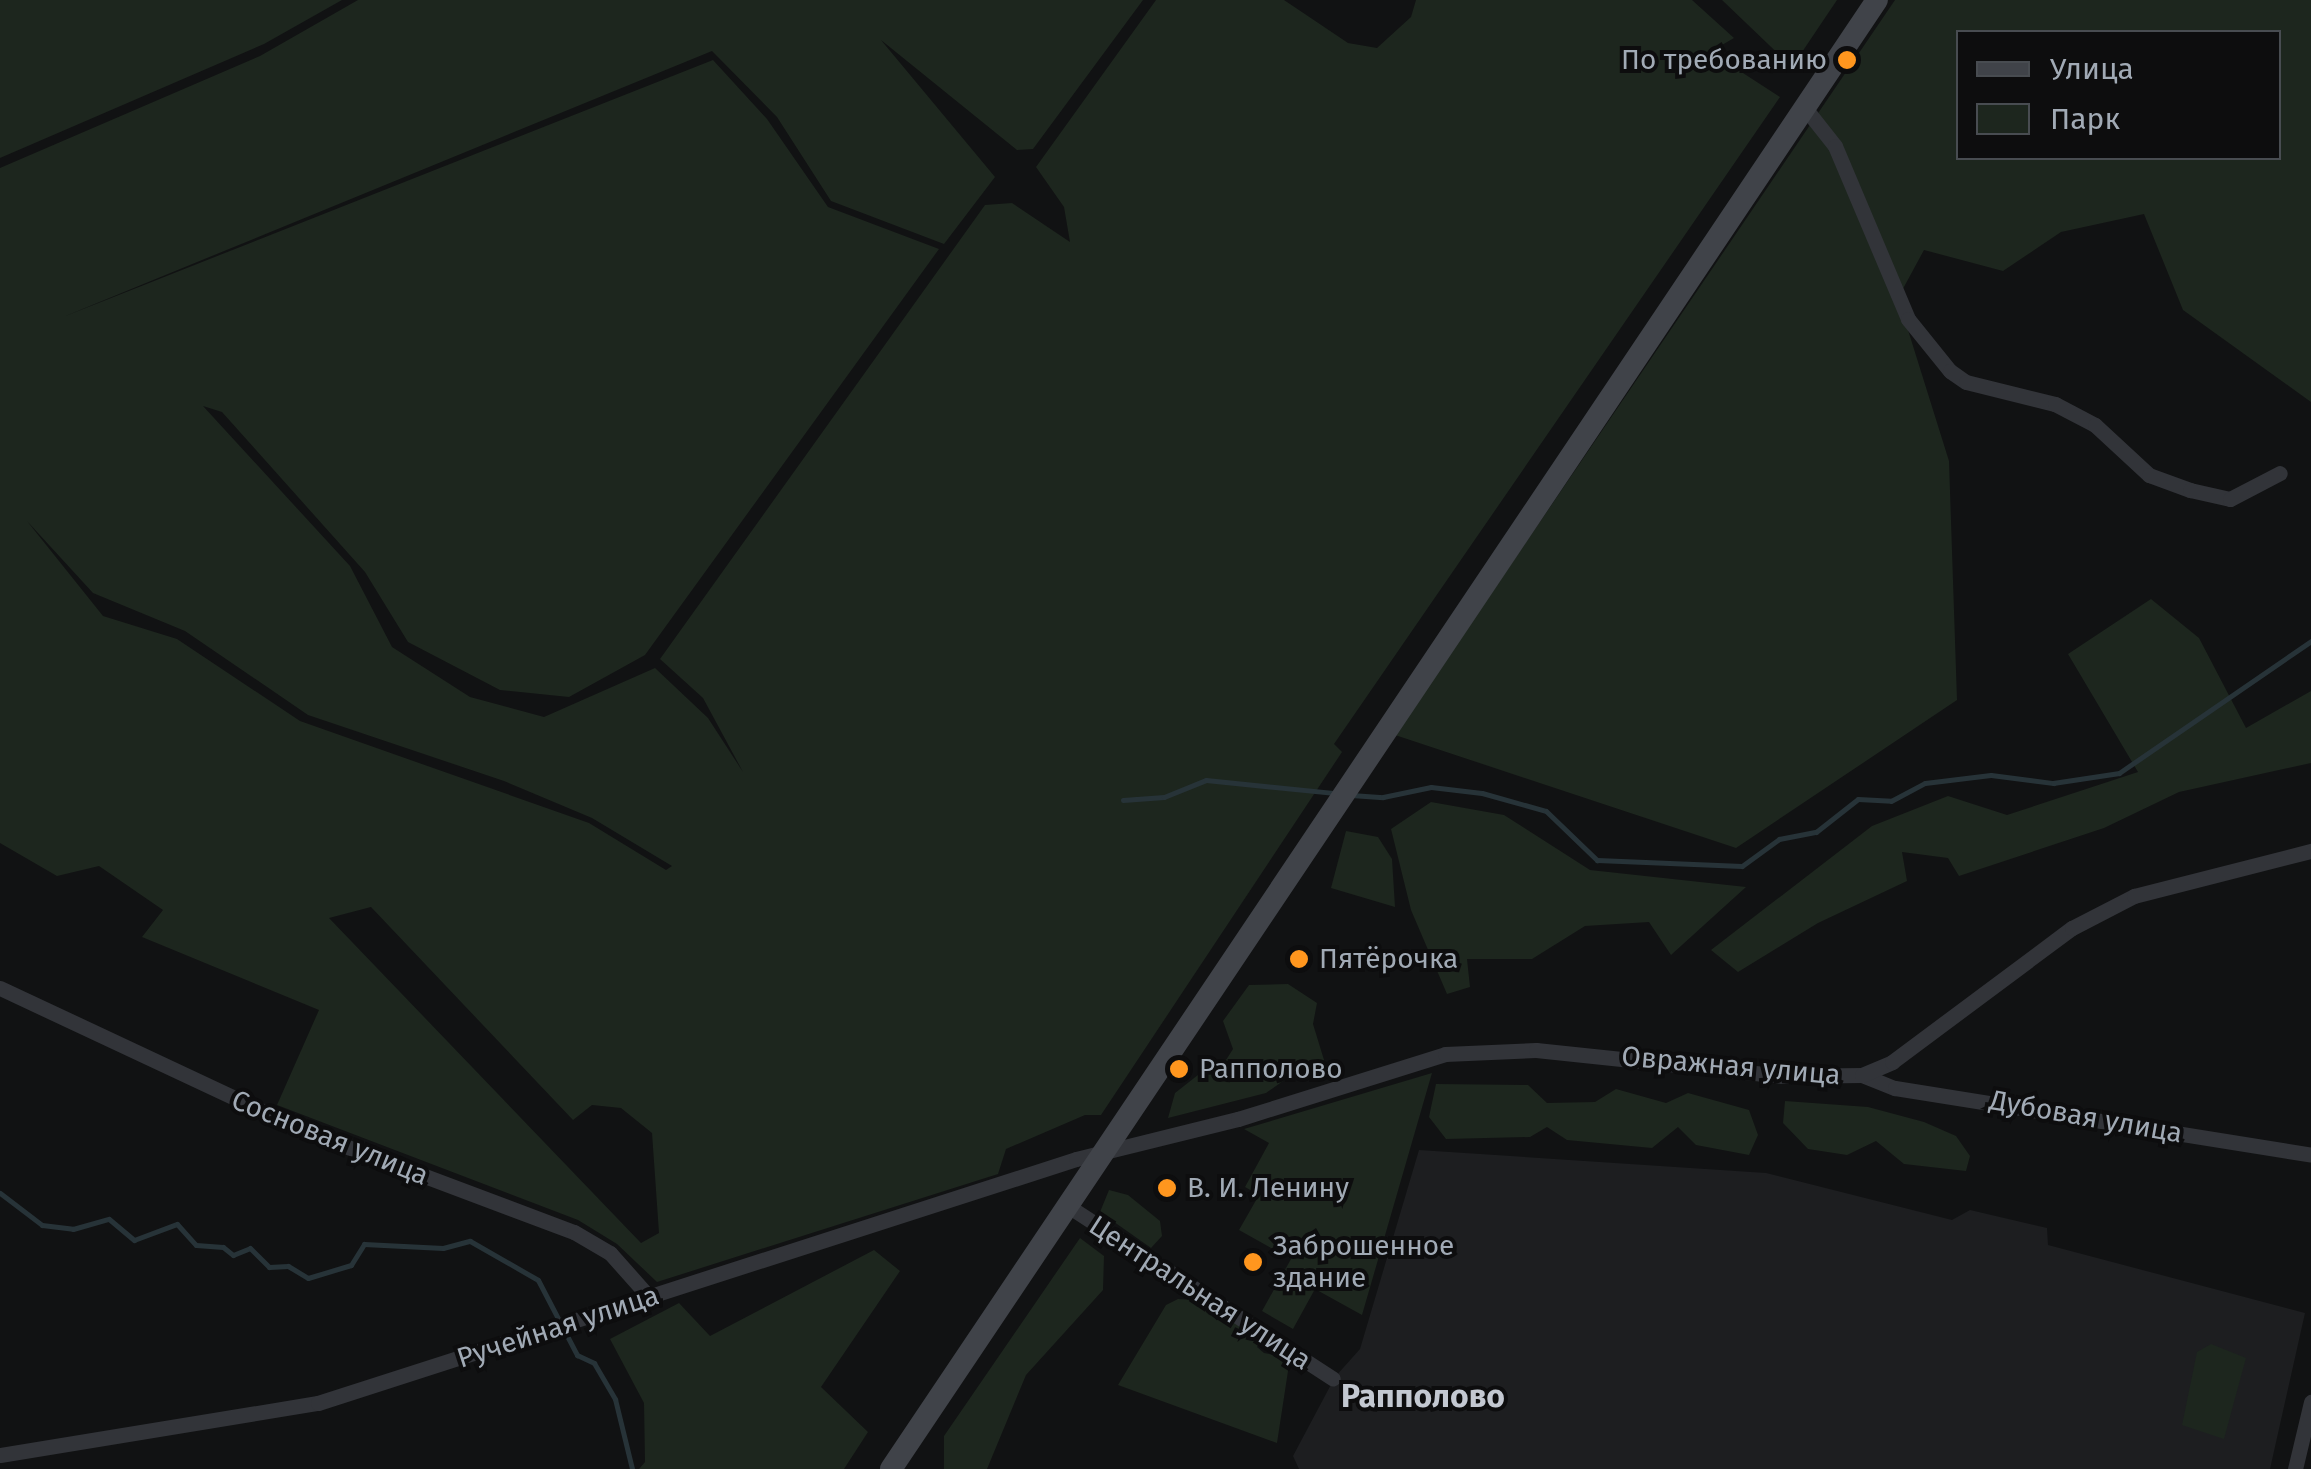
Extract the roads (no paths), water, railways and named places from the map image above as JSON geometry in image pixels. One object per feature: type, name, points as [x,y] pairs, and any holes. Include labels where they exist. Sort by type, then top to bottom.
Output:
[{"type":"main road","points":[[891,1469],[1877,0]]},
{"type":"street","points":[[1805,108],[1835,146],[1908,319],[1950,371],[1966,382],[2055,404],[2094,425],[2149,475],[2190,490],[2230,498],[2280,472]]},
{"type":"street","name":"Овражная улица","points":[[1104,1152],[1471,1051],[1536,1050],[1782,1076],[1862,1076],[1908,1050],[2072,928],[2134,896],[2311,852]]},
{"type":"street","name":"Сосновая улица","points":[[0,988],[305,1131],[574,1232],[610,1253],[650,1298]]},
{"type":"street","name":"Дубовая улица","points":[[1862,1076],[1895,1088],[2311,1155]]},
{"type":"street","name":"Ручейная улица","points":[[0,1455],[318,1403],[1104,1152]]},
{"type":"street","name":"Центральная улица","points":[[1068,1206],[1333,1379]]},
{"type":"street","points":[[2295,1469],[2311,1402]]},
{"type":"waterway","points":[[1351,795],[1383,797],[1431,787],[1482,793],[1546,811],[1597,860],[1742,866],[1779,839],[1816,832],[1858,799],[1891,801],[1925,783],[1991,775],[2053,783],[2119,773],[2311,641]]},
{"type":"waterway","points":[[1123,800],[1164,797],[1206,780],[1335,793]]},
{"type":"waterway","points":[[0,1193],[42,1225],[73,1229],[109,1219],[134,1240],[177,1224],[196,1245],[223,1247],[233,1255],[250,1248],[269,1267],[288,1266],[308,1278],[351,1265],[364,1244],[443,1248],[470,1241],[538,1280],[577,1355],[594,1363],[615,1399],[632,1469]]},
{"type":"place","name":"По требованию","points":[[1847,60]]},
{"type":"place","name":"Пятёрочка","points":[[1299,959]]},
{"type":"place","name":"Рапполово","points":[[1179,1069]]},
{"type":"place","name":"В. И. Ленину","points":[[1167,1188]]},
{"type":"place","name":"Заброшенное здание","points":[[1253,1262]]},
{"type":"district","name":"Рапполово","points":[[1423,1396]]}]
